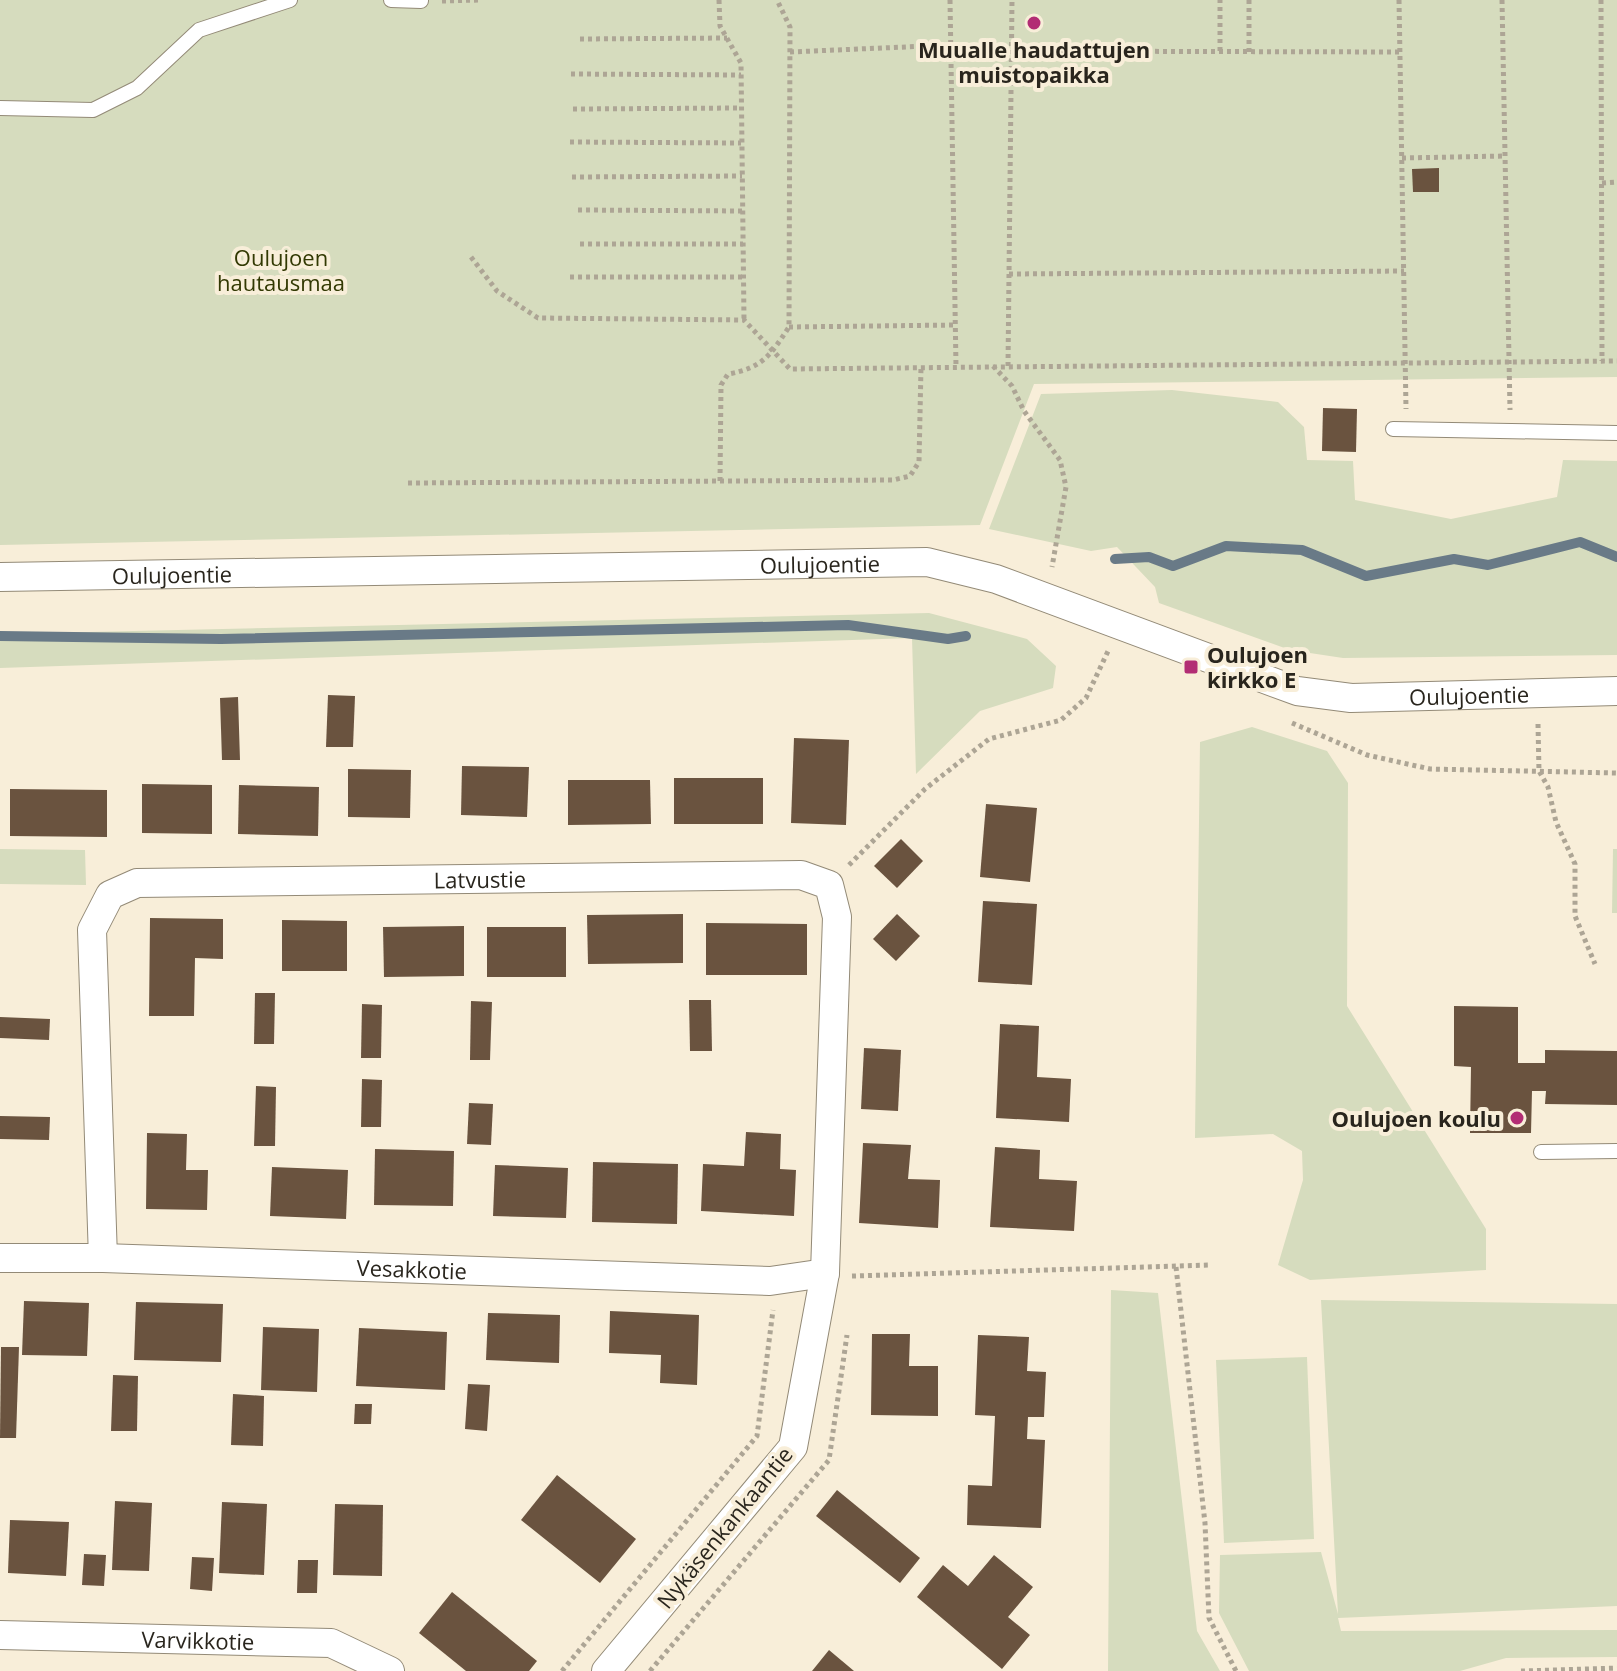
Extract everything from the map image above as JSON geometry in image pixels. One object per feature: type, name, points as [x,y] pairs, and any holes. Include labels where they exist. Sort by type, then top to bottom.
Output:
[{"type":"street","name":"Oulujoentie","points":[[0,577],[927,562],[996,579],[1297,691],[1351,698],[1617,691]]},
{"type":"street","name":"Latvustie","points":[[103,1258],[92,930],[110,895],[137,883],[801,875],[829,885]]},
{"type":"street","points":[[825,1263],[837,917],[829,885]]},
{"type":"street","name":"Vesakkotie","points":[[0,1258],[103,1258],[770,1281],[825,1263]]},
{"type":"street","name":"Nykäsenkankaantie","points":[[606,1671],[793,1447],[825,1263]]},
{"type":"street","name":"Varvikkotie","points":[[0,1635],[331,1643],[390,1671]]},
{"type":"lane","points":[[0,108],[93,110],[137,88],[199,30],[290,0]]},
{"type":"lane","points":[[391,0],[421,1]]},
{"type":"lane","points":[[1400,429],[1617,433]]},
{"type":"lane","points":[[1541,1152],[1617,1151]]},
{"type":"path","points":[[421,1],[479,0]]},
{"type":"path","points":[[719,0],[720,26],[741,63],[744,320],[790,369],[1617,361]]},
{"type":"path","points":[[720,481],[721,385],[728,374],[753,369],[773,352],[789,327],[790,27],[777,0]]},
{"type":"path","points":[[950,0],[956,367]]},
{"type":"path","points":[[1008,366],[1012,0]]},
{"type":"path","points":[[1220,0],[1220,51]]},
{"type":"path","points":[[1249,0],[1249,52]]},
{"type":"path","points":[[1399,0],[1405,362],[1400,429]]},
{"type":"path","points":[[1502,0],[1509,431]]},
{"type":"path","points":[[1601,0],[1602,361]]},
{"type":"path","points":[[580,39],[727,38]]},
{"type":"path","points":[[790,52],[951,45]]},
{"type":"path","points":[[1011,51],[1400,52]]},
{"type":"path","points":[[571,74],[741,75]]},
{"type":"path","points":[[573,109],[741,108]]},
{"type":"path","points":[[570,142],[741,143]]},
{"type":"path","points":[[1402,158],[1505,156]]},
{"type":"path","points":[[572,177],[742,176]]},
{"type":"path","points":[[1602,183],[1617,182]]},
{"type":"path","points":[[578,210],[743,211]]},
{"type":"path","points":[[580,244],[743,244]]},
{"type":"path","points":[[471,257],[497,291],[538,318],[744,320]]},
{"type":"path","points":[[1009,274],[1404,271]]},
{"type":"path","points":[[570,277],[744,277]]},
{"type":"path","points":[[789,327],[956,325]]},
{"type":"path","points":[[993,366],[1012,386],[1024,411],[1060,460],[1066,487],[1051,569]]},
{"type":"path","points":[[408,483],[893,480],[910,476],[919,462],[921,367]]},
{"type":"path","points":[[1096,641],[1124,652]]},
{"type":"path","points":[[829,885],[925,789],[989,739],[1061,720],[1086,698],[1110,646]]},
{"type":"path","points":[[1538,691],[1539,771],[1548,787],[1556,822],[1575,864],[1575,916],[1595,964]]},
{"type":"path","points":[[1281,719],[1367,755],[1430,769],[1617,773]]},
{"type":"path","points":[[825,1263],[842,1262],[850,1276],[1210,1265]]},
{"type":"path","points":[[1176,1267],[1205,1523],[1209,1618],[1236,1671]]},
{"type":"path","points":[[562,1671],[757,1436],[774,1320],[770,1281]]},
{"type":"path","points":[[1521,1671],[1617,1668]]},
{"type":"green space","name":"Oulujoen hautausmaa","points":[[0,0],[1617,0],[1617,377],[1034,384],[980,525],[0,545]]},
{"type":"green space","points":[[1172,390],[1278,402],[1304,427],[1307,460],[1353,461],[1355,500],[1451,519],[1557,497],[1563,460],[1617,461],[1617,655],[1343,658],[1290,650],[1159,603],[1155,587],[1117,547],[1091,551],[989,529],[1041,394]]},
{"type":"green space","points":[[929,613],[1027,639],[1056,666],[1053,688],[980,711],[916,774],[912,638],[0,668],[0,634]]},
{"type":"green space","points":[[1252,727],[1327,751],[1348,783],[1347,1006],[1486,1229],[1486,1270],[1310,1280],[1278,1265],[1303,1180],[1302,1151],[1273,1134],[1195,1138],[1200,742]]},
{"type":"green space","points":[[0,849],[85,850],[86,885],[0,884]]},
{"type":"green space","points":[[1613,849],[1617,849],[1617,913],[1612,913]]},
{"type":"green space","points":[[1111,1290],[1158,1293],[1197,1631],[1220,1671],[1108,1671]]},
{"type":"green space","points":[[1321,1300],[1617,1304],[1617,1606],[1338,1618],[1341,1631],[1617,1630],[1617,1657],[1506,1658],[1460,1671],[1249,1671],[1219,1613],[1220,1555],[1321,1552],[1338,1614]]},
{"type":"green space","points":[[1307,1357],[1314,1539],[1224,1543],[1216,1360]]},
{"type":"building","points":[[1439,168],[1439,192],[1413,192],[1412,169]]},
{"type":"building","points":[[1323,408],[1357,409],[1356,452],[1322,451]]},
{"type":"building","points":[[328,695],[355,696],[353,747],[326,747]]},
{"type":"building","points":[[238,697],[240,760],[222,760],[220,698]]},
{"type":"building","points":[[794,738],[849,740],[846,825],[791,823]]},
{"type":"building","points":[[462,766],[529,767],[527,817],[461,815]]},
{"type":"building","points":[[348,769],[411,770],[410,818],[348,817]]},
{"type":"building","points":[[674,778],[763,778],[763,824],[674,824]]},
{"type":"building","points":[[568,780],[650,780],[651,824],[568,825]]},
{"type":"building","points":[[142,784],[212,785],[212,834],[142,833]]},
{"type":"building","points":[[239,785],[319,787],[318,836],[238,834]]},
{"type":"building","points":[[10,789],[107,790],[107,837],[10,836]]},
{"type":"building","points":[[986,804],[1037,808],[1030,882],[980,877]]},
{"type":"building","points":[[901,839],[923,861],[897,888],[874,866]]},
{"type":"building","points":[[983,901],[1037,904],[1032,985],[978,982]]},
{"type":"building","points":[[683,914],[683,963],[588,964],[587,915]]},
{"type":"building","points":[[897,914],[920,936],[896,961],[873,939]]},
{"type":"building","points":[[150,918],[223,919],[223,959],[195,958],[194,1016],[149,1016]]},
{"type":"building","points":[[282,920],[347,921],[347,971],[282,971]]},
{"type":"building","points":[[706,923],[807,924],[807,975],[706,975]]},
{"type":"building","points":[[464,926],[464,976],[384,977],[383,927]]},
{"type":"building","points":[[487,927],[566,927],[566,977],[487,977]]},
{"type":"building","points":[[255,993],[275,993],[274,1044],[254,1044]]},
{"type":"building","points":[[689,1000],[711,1000],[712,1051],[690,1051]]},
{"type":"building","points":[[471,1001],[492,1002],[490,1060],[470,1060]]},
{"type":"building","points":[[362,1004],[382,1005],[381,1058],[361,1058]]},
{"type":"building","points":[[1454,1006],[1518,1007],[1518,1063],[1545,1063],[1545,1050],[1617,1051],[1617,1105],[1545,1104],[1546,1091],[1532,1091],[1531,1133],[1470,1133],[1471,1067],[1454,1066]]},
{"type":"building","points":[[0,1017],[50,1019],[49,1040],[0,1038]]},
{"type":"building","points":[[1000,1024],[1039,1026],[1037,1077],[1071,1079],[1069,1122],[996,1118]]},
{"type":"building","points":[[864,1048],[901,1050],[898,1111],[861,1109]]},
{"type":"building","points":[[362,1079],[382,1080],[381,1127],[361,1127]]},
{"type":"building","points":[[256,1086],[276,1087],[275,1146],[254,1146]]},
{"type":"building","points":[[469,1103],[493,1104],[491,1145],[467,1144]]},
{"type":"building","points":[[0,1116],[50,1117],[49,1140],[0,1139]]},
{"type":"building","points":[[746,1132],[781,1134],[780,1169],[796,1170],[794,1216],[701,1211],[703,1164],[744,1166]]},
{"type":"building","points":[[147,1133],[187,1134],[186,1170],[208,1170],[207,1210],[146,1209]]},
{"type":"building","points":[[863,1143],[911,1145],[908,1179],[940,1180],[938,1228],[859,1223]]},
{"type":"building","points":[[995,1147],[1040,1150],[1039,1179],[1077,1181],[1074,1231],[990,1227]]},
{"type":"building","points":[[375,1149],[454,1151],[453,1206],[374,1205]]},
{"type":"building","points":[[593,1162],[678,1164],[677,1224],[592,1222]]},
{"type":"building","points":[[495,1165],[568,1168],[566,1218],[493,1216]]},
{"type":"building","points":[[272,1167],[348,1170],[346,1219],[270,1216]]},
{"type":"building","points":[[24,1301],[89,1303],[87,1356],[22,1355]]},
{"type":"building","points":[[136,1302],[223,1304],[221,1362],[134,1360]]},
{"type":"building","points":[[610,1311],[699,1315],[697,1385],[660,1383],[661,1355],[609,1353]]},
{"type":"building","points":[[488,1313],[560,1315],[559,1363],[486,1360]]},
{"type":"building","points":[[263,1327],[319,1329],[317,1392],[261,1390]]},
{"type":"building","points":[[359,1328],[447,1332],[445,1390],[356,1386]]},
{"type":"building","points":[[872,1334],[910,1334],[909,1366],[938,1366],[938,1416],[871,1415]]},
{"type":"building","points":[[978,1335],[1029,1337],[1027,1371],[1046,1372],[1044,1417],[1028,1417],[1027,1439],[1045,1440],[1041,1528],[967,1525],[968,1485],[992,1486],[995,1416],[975,1415]]},
{"type":"building","points":[[1,1347],[19,1347],[16,1438],[0,1438]]},
{"type":"building","points":[[113,1375],[138,1376],[137,1431],[111,1431]]},
{"type":"building","points":[[468,1384],[490,1385],[487,1431],[465,1429]]},
{"type":"building","points":[[233,1394],[264,1396],[263,1446],[231,1445]]},
{"type":"building","points":[[355,1404],[372,1404],[371,1424],[354,1424]]},
{"type":"building","points":[[557,1475],[636,1539],[600,1583],[521,1520]]},
{"type":"building","points":[[837,1490],[920,1558],[900,1583],[816,1516]]},
{"type":"building","points":[[115,1501],[152,1503],[149,1571],[112,1570]]},
{"type":"building","points":[[222,1502],[267,1504],[264,1575],[219,1573]]},
{"type":"building","points":[[335,1504],[383,1505],[382,1576],[333,1575]]},
{"type":"building","points":[[10,1520],[69,1522],[66,1576],[8,1573]]},
{"type":"building","points":[[84,1554],[106,1555],[104,1586],[82,1585]]},
{"type":"building","points":[[994,1555],[1033,1587],[1008,1617],[1030,1635],[1002,1669],[917,1597],[943,1565],[968,1586]]},
{"type":"building","points":[[192,1557],[214,1558],[212,1591],[190,1589]]},
{"type":"building","points":[[298,1560],[318,1560],[317,1593],[297,1593]]},
{"type":"building","points":[[452,1592],[537,1661],[529,1671],[466,1671],[419,1633]]},
{"type":"building","points":[[829,1650],[854,1671],[812,1671]]},
{"type":"waterway","points":[[1115,559],[1149,557],[1173,566],[1226,546],[1302,550],[1366,576],[1454,559],[1488,565],[1580,542],[1617,557]]},
{"type":"waterway","points":[[0,636],[221,639],[848,625],[948,639],[966,636]]},
{"type":"place","name":"Muualle haudattujen muistopaikka","points":[[1034,23]]},
{"type":"place","name":"Oulujoen kirkko E","points":[[1191,667]]},
{"type":"place","name":"Oulujoen koulu","points":[[1517,1118]]}]
